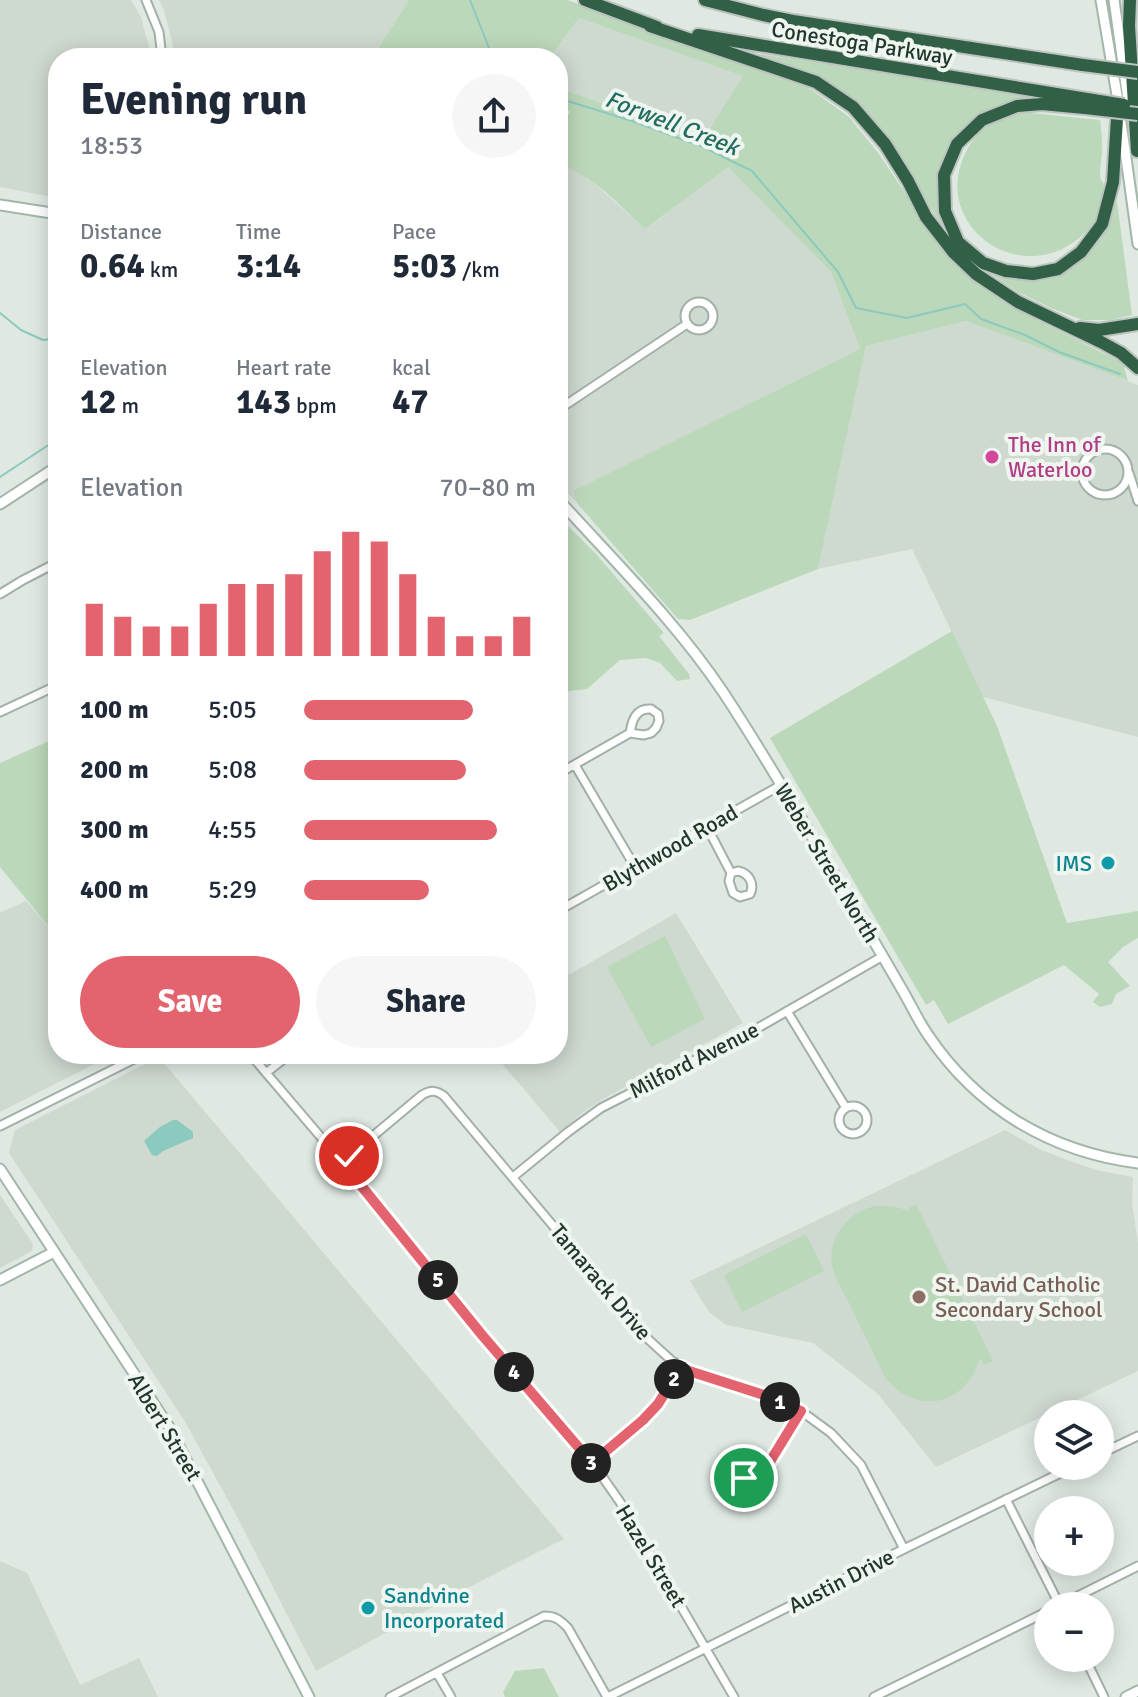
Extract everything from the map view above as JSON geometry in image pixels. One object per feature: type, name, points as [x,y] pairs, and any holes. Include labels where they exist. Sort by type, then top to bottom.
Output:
[{"type":"highway","name":"Conestoga Parkway","points":[[585,0],[650,26],[1086,104],[1138,107]]},
{"type":"highway","name":"Conestoga Parkway","points":[[705,0],[793,21],[1083,65],[1138,70]]},
{"type":"highway","points":[[1130,0],[1138,154]]},
{"type":"highway","points":[[650,26],[816,82],[853,107],[885,144],[926,217],[954,253],[976,274],[1018,302],[1121,353],[1138,368]]},
{"type":"highway","points":[[1118,100],[1113,182],[1102,224],[1081,252],[1058,269],[1033,274],[1006,271],[983,263],[958,242],[945,211],[944,175],[957,144],[982,120],[1017,106],[1042,104],[1086,104],[1138,114]]},
{"type":"highway","points":[[1054,320],[1099,330],[1138,324]]},
{"type":"main road","points":[[1101,0],[1138,244]]},
{"type":"main road","points":[[1114,0],[1138,154]]},
{"type":"main road","points":[[0,205],[48,212]]},
{"type":"main road","points":[[0,504],[48,473]]},
{"type":"main road","name":"Weber Street North","points":[[568,510],[677,632],[729,702],[928,1036],[958,1073],[995,1108],[1041,1136],[1093,1156],[1138,1163]]},
{"type":"main road","name":"Albert Street","points":[[0,1169],[169,1427],[309,1697]]},
{"type":"main road","points":[[0,1280],[54,1252]]},
{"type":"main road","points":[[1126,1697],[1138,1691]]},
{"type":"street","points":[[146,0],[159,32],[161,48]]},
{"type":"street","points":[[703,302],[711,307],[713,317],[705,329],[695,329],[687,324],[685,311],[690,304],[703,302]]},
{"type":"street","points":[[568,403],[687,324]]},
{"type":"street","points":[[1129,471],[1124,486],[1112,495],[1104,496],[1089,490],[1082,477],[1084,461],[1095,451],[1111,450],[1125,460],[1129,471],[1138,501]]},
{"type":"street","points":[[0,594],[48,567]]},
{"type":"street","points":[[0,712],[48,690]]},
{"type":"street","points":[[568,769],[630,733]]},
{"type":"street","points":[[575,765],[635,867]]},
{"type":"street","name":"Blythwood Road","points":[[568,905],[781,785]]},
{"type":"street","points":[[707,827],[731,873]]},
{"type":"street","name":"Milford Avenue","points":[[513,1177],[601,1108],[787,1011],[883,956]]},
{"type":"street","points":[[787,1011],[846,1108]]},
{"type":"street","points":[[0,1126],[124,1064]]},
{"type":"street","name":"Hazel Street","points":[[258,1064],[592,1463],[620,1502],[734,1697]]},
{"type":"street","points":[[266,1073],[277,1064]]},
{"type":"street","name":"Tamarack Drive","points":[[342,1162],[422,1095],[436,1091],[444,1096],[649,1340],[681,1367],[801,1411],[831,1433],[861,1465],[904,1549]]},
{"type":"street","points":[[592,1463],[658,1404],[681,1367]]},
{"type":"street","points":[[760,1478],[801,1411]]},
{"type":"street","points":[[1114,1447],[1138,1436]]},
{"type":"street","name":"Austin Drive","points":[[607,1697],[1046,1480]]},
{"type":"street","points":[[1006,1499],[1052,1592]]},
{"type":"street","points":[[1087,1592],[1138,1566]]},
{"type":"street","points":[[390,1697],[544,1616],[553,1616],[568,1628],[607,1697]]},
{"type":"street","points":[[874,1697],[1034,1618]]},
{"type":"street","points":[[1092,1672],[1104,1697]]},
{"type":"street","points":[[437,1673],[451,1697]]},
{"type":"shaded area","points":[[0,0],[131,0],[141,17],[149,48],[48,48],[48,196],[0,187]]},
{"type":"shaded area","points":[[159,0],[409,0],[378,48],[174,48]]},
{"type":"shaded area","points":[[579,18],[744,76],[704,138],[568,91],[568,48],[556,48]]},
{"type":"shaded area","points":[[727,166],[831,272],[860,349],[574,491],[577,503],[568,494],[568,168],[584,174],[645,229]]},
{"type":"shaded area","points":[[966,321],[1138,385],[1138,737],[983,697],[912,549],[818,569],[866,346]]},
{"type":"shaded area","points":[[26,901],[48,926],[48,1064],[94,1064],[0,1112],[0,913]]},
{"type":"shaded area","points":[[676,913],[743,1023],[605,1098],[560,1132],[502,1064],[568,1064],[568,974]]},
{"type":"shaded area","points":[[145,1064],[165,1064],[564,1539],[316,1671],[184,1420],[9,1153],[15,1130]]},
{"type":"shaded area","name":"St. David Catholic Secondary School","points":[[1005,1130],[1067,1160],[1096,1170],[1133,1177],[1132,1204],[1138,1242],[1138,1371],[1077,1400],[1034,1400],[1034,1420],[936,1467],[878,1394],[813,1343],[726,1325],[709,1312],[690,1281]]},
{"type":"shaded area","points":[[0,1195],[33,1244],[32,1251],[0,1268]]},
{"type":"shaded area","points":[[0,1561],[27,1573],[80,1685],[139,1658],[158,1697],[0,1697]]},
{"type":"green space","points":[[409,0],[567,0],[802,83],[849,117],[879,154],[936,240],[966,275],[1009,306],[1123,363],[1128,381],[966,321],[866,346],[818,569],[690,620],[678,619],[577,503],[573,491],[860,349],[831,272],[728,167],[645,229],[592,181],[568,169],[568,91],[704,138],[743,76],[579,18],[556,48],[378,48]]},
{"type":"green space","points":[[761,54],[1025,95],[1024,100],[985,110],[964,129],[950,149],[939,205],[950,240],[904,163],[859,108],[760,58]]},
{"type":"green space","points":[[1031,113],[1100,120],[1100,175],[1104,189],[1098,214],[1078,239],[1055,252],[1031,256],[1007,252],[987,242],[971,226],[960,205],[958,182],[964,156],[981,131],[1007,115]]},
{"type":"green space","points":[[1117,201],[1132,315],[1111,320],[1082,320],[1018,292],[978,265],[1063,272],[1101,239]]},
{"type":"green space","points":[[568,526],[664,633],[659,636],[690,679],[677,681],[660,663],[646,658],[620,660],[587,689],[569,691]]},
{"type":"green space","points":[[952,631],[997,726],[1067,923],[1138,911],[1138,938],[1108,962],[1130,986],[1116,994],[1112,1004],[1100,1007],[1093,1002],[1099,994],[1064,965],[948,1024],[934,1000],[926,1005],[770,738]]},
{"type":"green space","points":[[48,741],[48,926],[0,867],[0,763]]},
{"type":"green space","points":[[665,936],[705,1019],[651,1047],[607,967]]},
{"type":"green space","points":[[916,1204],[993,1361],[984,1365],[980,1358],[964,1387],[952,1396],[939,1400],[911,1398],[897,1390],[885,1377],[832,1265],[832,1251],[838,1232],[859,1212],[880,1206],[910,1211],[909,1208]]},
{"type":"green space","points":[[806,1234],[824,1271],[742,1312],[724,1275]]},
{"type":"green space","points":[[544,1668],[559,1697],[505,1697],[503,1692],[515,1671]]},
{"type":"water","points":[[173,1120],[193,1132],[193,1138],[157,1156],[152,1155],[144,1141]]},
{"type":"waterway","name":"Forwell Creek","points":[[470,0],[489,48]]},
{"type":"waterway","name":"Forwell Creek","points":[[568,101],[703,147],[752,171],[838,272],[856,308],[907,318],[965,304],[981,319],[1120,374]]},
{"type":"waterway","points":[[0,313],[21,330],[48,339]]},
{"type":"waterway","points":[[0,477],[48,445]]},
{"type":"place","name":"The Inn of Waterloo","points":[[992,457]]},
{"type":"place","name":"IMS","points":[[1108,863]]},
{"type":"place","name":"St. David Catholic Secondary School","points":[[919,1297]]},
{"type":"place","name":"Sandvine Incorporated","points":[[368,1608]]},
{"type":"route","points":[[349,1156],[342,1162],[482,1335],[592,1463],[658,1404],[681,1367],[801,1411],[760,1478],[748,1475],[744,1478]]}]
